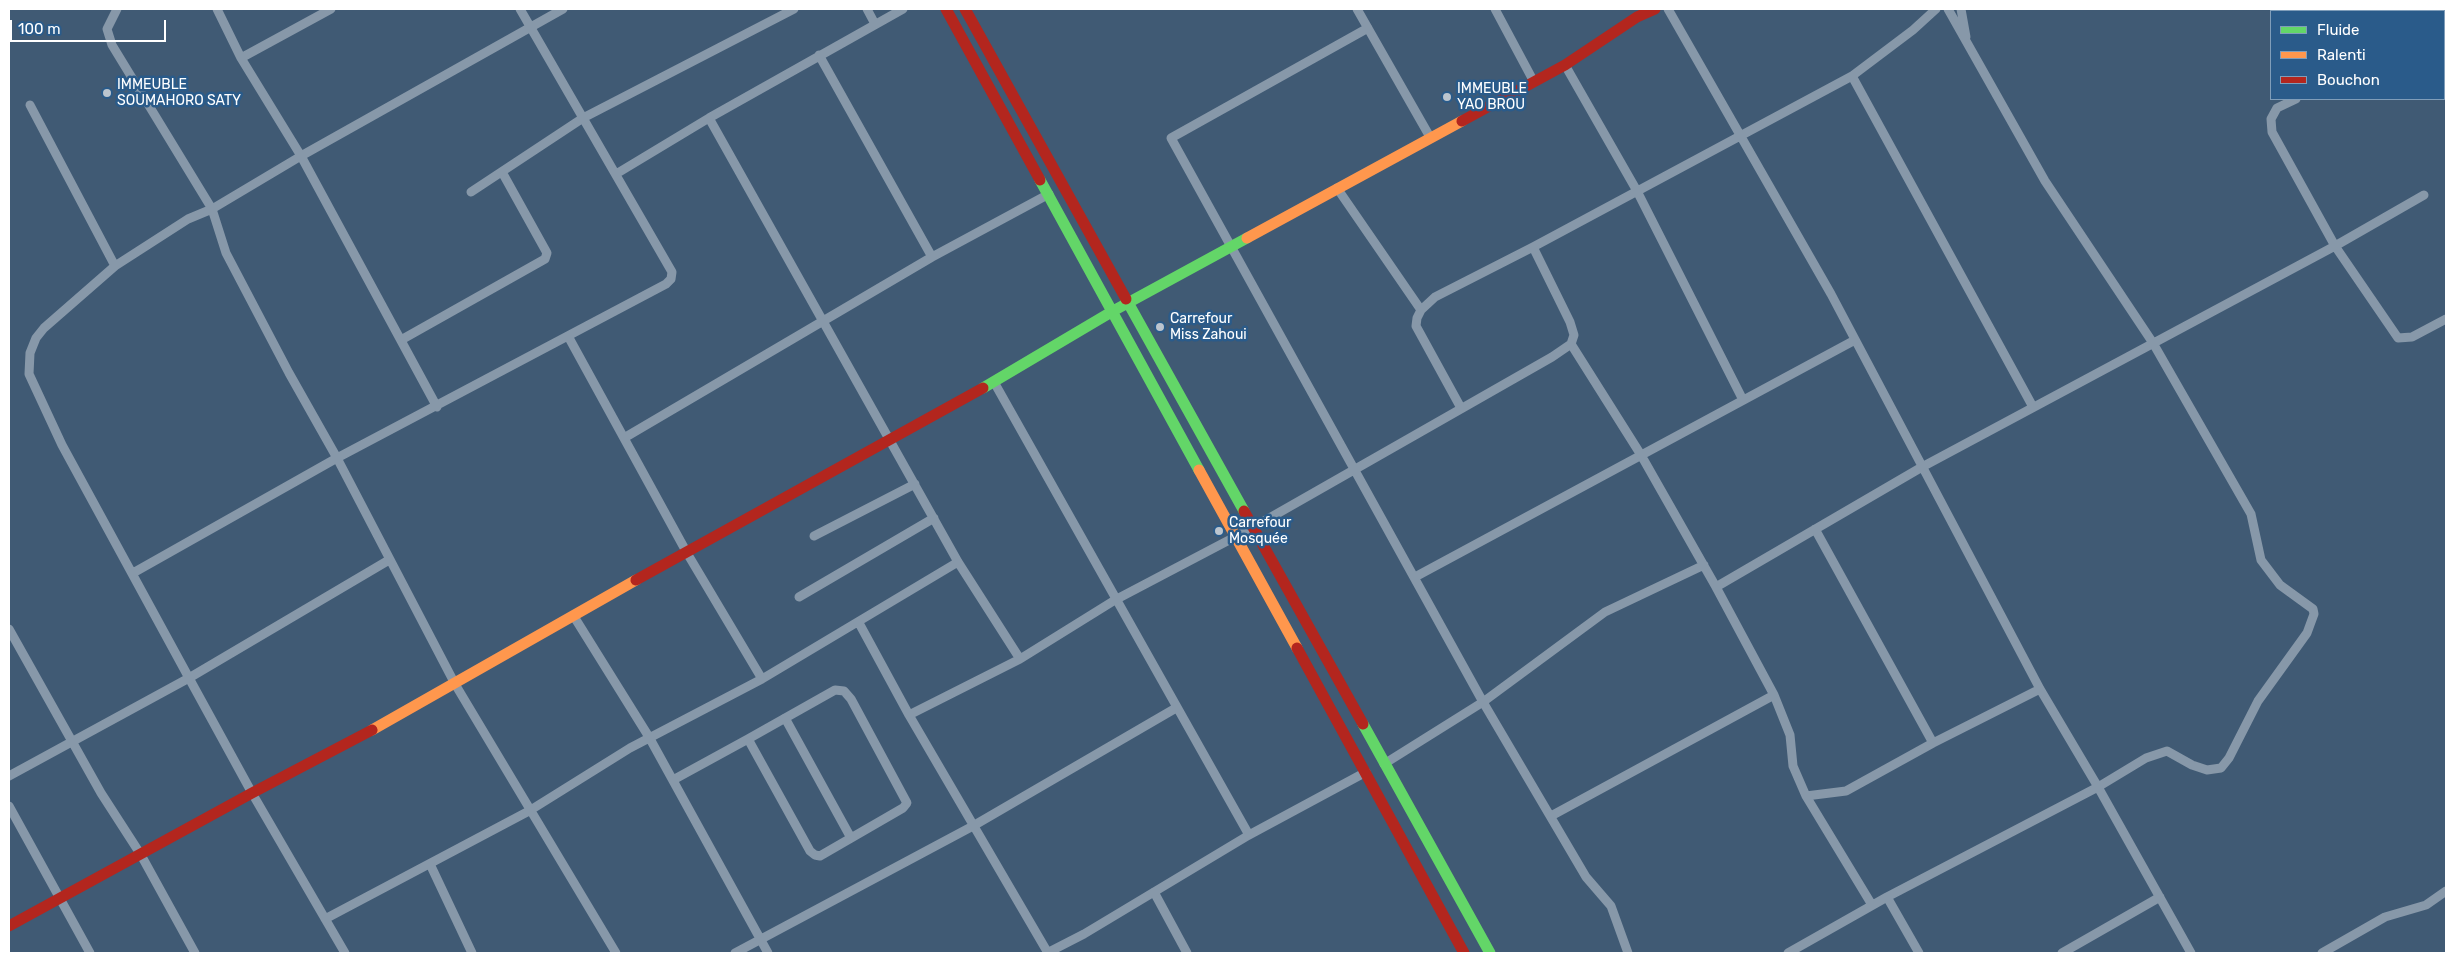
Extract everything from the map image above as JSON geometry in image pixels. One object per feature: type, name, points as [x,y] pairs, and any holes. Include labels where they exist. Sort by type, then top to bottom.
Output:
[{"type":"main road","points":[[946,9],[1237,536],[1464,953]]},
{"type":"main road","points":[[965,9],[1490,953]]},
{"type":"main road","points":[[9,926],[456,684],[574,615],[994,382],[1113,311],[1565,65],[1637,18],[1655,9]]},
{"type":"street","points":[[117,9],[107,29],[112,45],[212,209],[226,253],[456,684],[529,811],[616,953]]},
{"type":"street","points":[[218,9],[241,58],[301,156],[437,406]]},
{"type":"street","points":[[241,58],[331,9]]},
{"type":"street","points":[[133,573],[337,458],[666,284],[671,278],[672,272],[520,9]]},
{"type":"street","points":[[345,953],[252,794],[62,445],[29,374],[30,353],[40,333],[115,266],[188,219],[212,209],[301,156],[564,9]]},
{"type":"street","points":[[471,192],[583,118],[794,9]]},
{"type":"street","points":[[867,9],[875,24]]},
{"type":"street","points":[[616,174],[709,118],[903,9]]},
{"type":"street","points":[[1357,9],[1430,137]]},
{"type":"street","points":[[1495,9],[1534,82]]},
{"type":"street","points":[[1668,9],[1855,340],[2040,689],[2098,787],[2191,953]]},
{"type":"street","points":[[1461,408],[1416,326],[1416,318],[1421,310],[1435,297],[1533,248],[1852,76],[1913,30],[1936,9]]},
{"type":"street","points":[[1788,953],[1872,905],[2098,787],[2146,758],[2167,751],[2192,765],[2207,770],[2221,768],[2229,758],[2258,701],[2307,633],[2314,614],[2313,609],[2280,585],[2261,560],[2251,514],[2153,343],[2045,181],[1948,9]]},
{"type":"street","points":[[1962,9],[1967,42]]},
{"type":"street","points":[[1368,28],[1171,138],[1356,469],[1483,702],[1586,877],[1611,906],[1628,953]]},
{"type":"street","points":[[819,55],[932,257]]},
{"type":"street","points":[[1565,65],[1637,191],[1743,400]]},
{"type":"street","points":[[1852,76],[2033,408]]},
{"type":"street","points":[[2294,100],[2277,108],[2271,119],[2272,132],[2335,246],[2398,338],[2412,337],[2446,319]]},
{"type":"street","points":[[30,105],[115,266]]},
{"type":"street","points":[[709,118],[958,562],[1020,659]]},
{"type":"street","points":[[401,340],[544,259],[547,253],[502,172]]},
{"type":"street","points":[[1337,188],[1421,310]]},
{"type":"street","points":[[624,438],[822,320],[932,257],[1049,194]]},
{"type":"street","points":[[1716,587],[1922,467],[2335,246],[2424,195]]},
{"type":"street","points":[[909,715],[1020,659],[1115,600],[1252,528],[1552,357],[1571,344],[1574,335],[1570,322],[1533,248]]},
{"type":"street","points":[[568,336],[687,553],[762,679]]},
{"type":"street","points":[[1414,577],[1855,340]]},
{"type":"street","points":[[1571,344],[1641,456],[1704,565],[1774,695],[1790,735],[1793,766],[1806,796],[1872,905]]},
{"type":"street","points":[[994,382],[1249,835]]},
{"type":"street","points":[[814,536],[915,484]]},
{"type":"street","points":[[799,597],[934,518]]},
{"type":"street","points":[[1815,529],[1933,743]]},
{"type":"street","points":[[9,776],[71,740],[189,678],[389,560]]},
{"type":"street","points":[[325,919],[529,811],[649,737],[762,679],[859,623],[958,562]]},
{"type":"street","points":[[1384,764],[1483,702],[1605,612],[1704,565]]},
{"type":"street","points":[[574,615],[649,737],[768,953]]},
{"type":"street","points":[[859,623],[909,715],[1047,953],[1084,934],[1249,835],[1366,772]]},
{"type":"street","points":[[9,629],[101,792],[141,855],[195,953]]},
{"type":"street","points":[[1806,796],[1846,791],[1933,743],[2040,689]]},
{"type":"street","points":[[673,780],[748,738],[835,690],[844,691],[851,699],[907,803],[903,808],[820,856],[810,852],[748,738]]},
{"type":"street","points":[[1551,816],[1774,695]]},
{"type":"street","points":[[734,953],[759,938],[973,826],[1176,708]]},
{"type":"street","points":[[785,718],[851,838]]},
{"type":"street","points":[[9,806],[90,953]]},
{"type":"street","points":[[430,864],[472,953]]},
{"type":"street","points":[[2322,953],[2385,917],[2426,905],[2446,891]]},
{"type":"street","points":[[1154,892],[1187,953]]},
{"type":"street","points":[[1887,897],[1919,953]]},
{"type":"street","points":[[2062,953],[2160,897]]},
{"type":"traffic: fast","points":[[1040,180],[1199,470]]},
{"type":"traffic: fast","points":[[983,388],[1113,311],[1247,238]]},
{"type":"traffic: fast","points":[[1126,299],[1244,511]]},
{"type":"traffic: fast","points":[[1363,724],[1490,953]]},
{"type":"traffic: slow","points":[[1247,238],[1462,121]]},
{"type":"traffic: slow","points":[[1199,470],[1297,648]]},
{"type":"traffic: slow","points":[[372,730],[636,580]]},
{"type":"traffic: jam","points":[[946,9],[1040,180]]},
{"type":"traffic: jam","points":[[965,9],[1126,299]]},
{"type":"traffic: jam","points":[[1462,121],[1565,65],[1637,17],[1655,9]]},
{"type":"traffic: jam","points":[[636,580],[983,388]]},
{"type":"traffic: jam","points":[[1244,511],[1363,724]]},
{"type":"traffic: jam","points":[[1297,648],[1464,953]]},
{"type":"traffic: jam","points":[[9,926],[252,793],[372,730]]},
{"type":"place","name":"IMMEUBLE SOUMAHORO SATY","points":[[107,93]]},
{"type":"place","name":"IMMEUBLE YAO BROU","points":[[1447,97]]},
{"type":"place","name":"Carrefour Miss Zahoui","points":[[1160,327]]},
{"type":"place","name":"Carrefour Mosquée","points":[[1219,531]]}]
